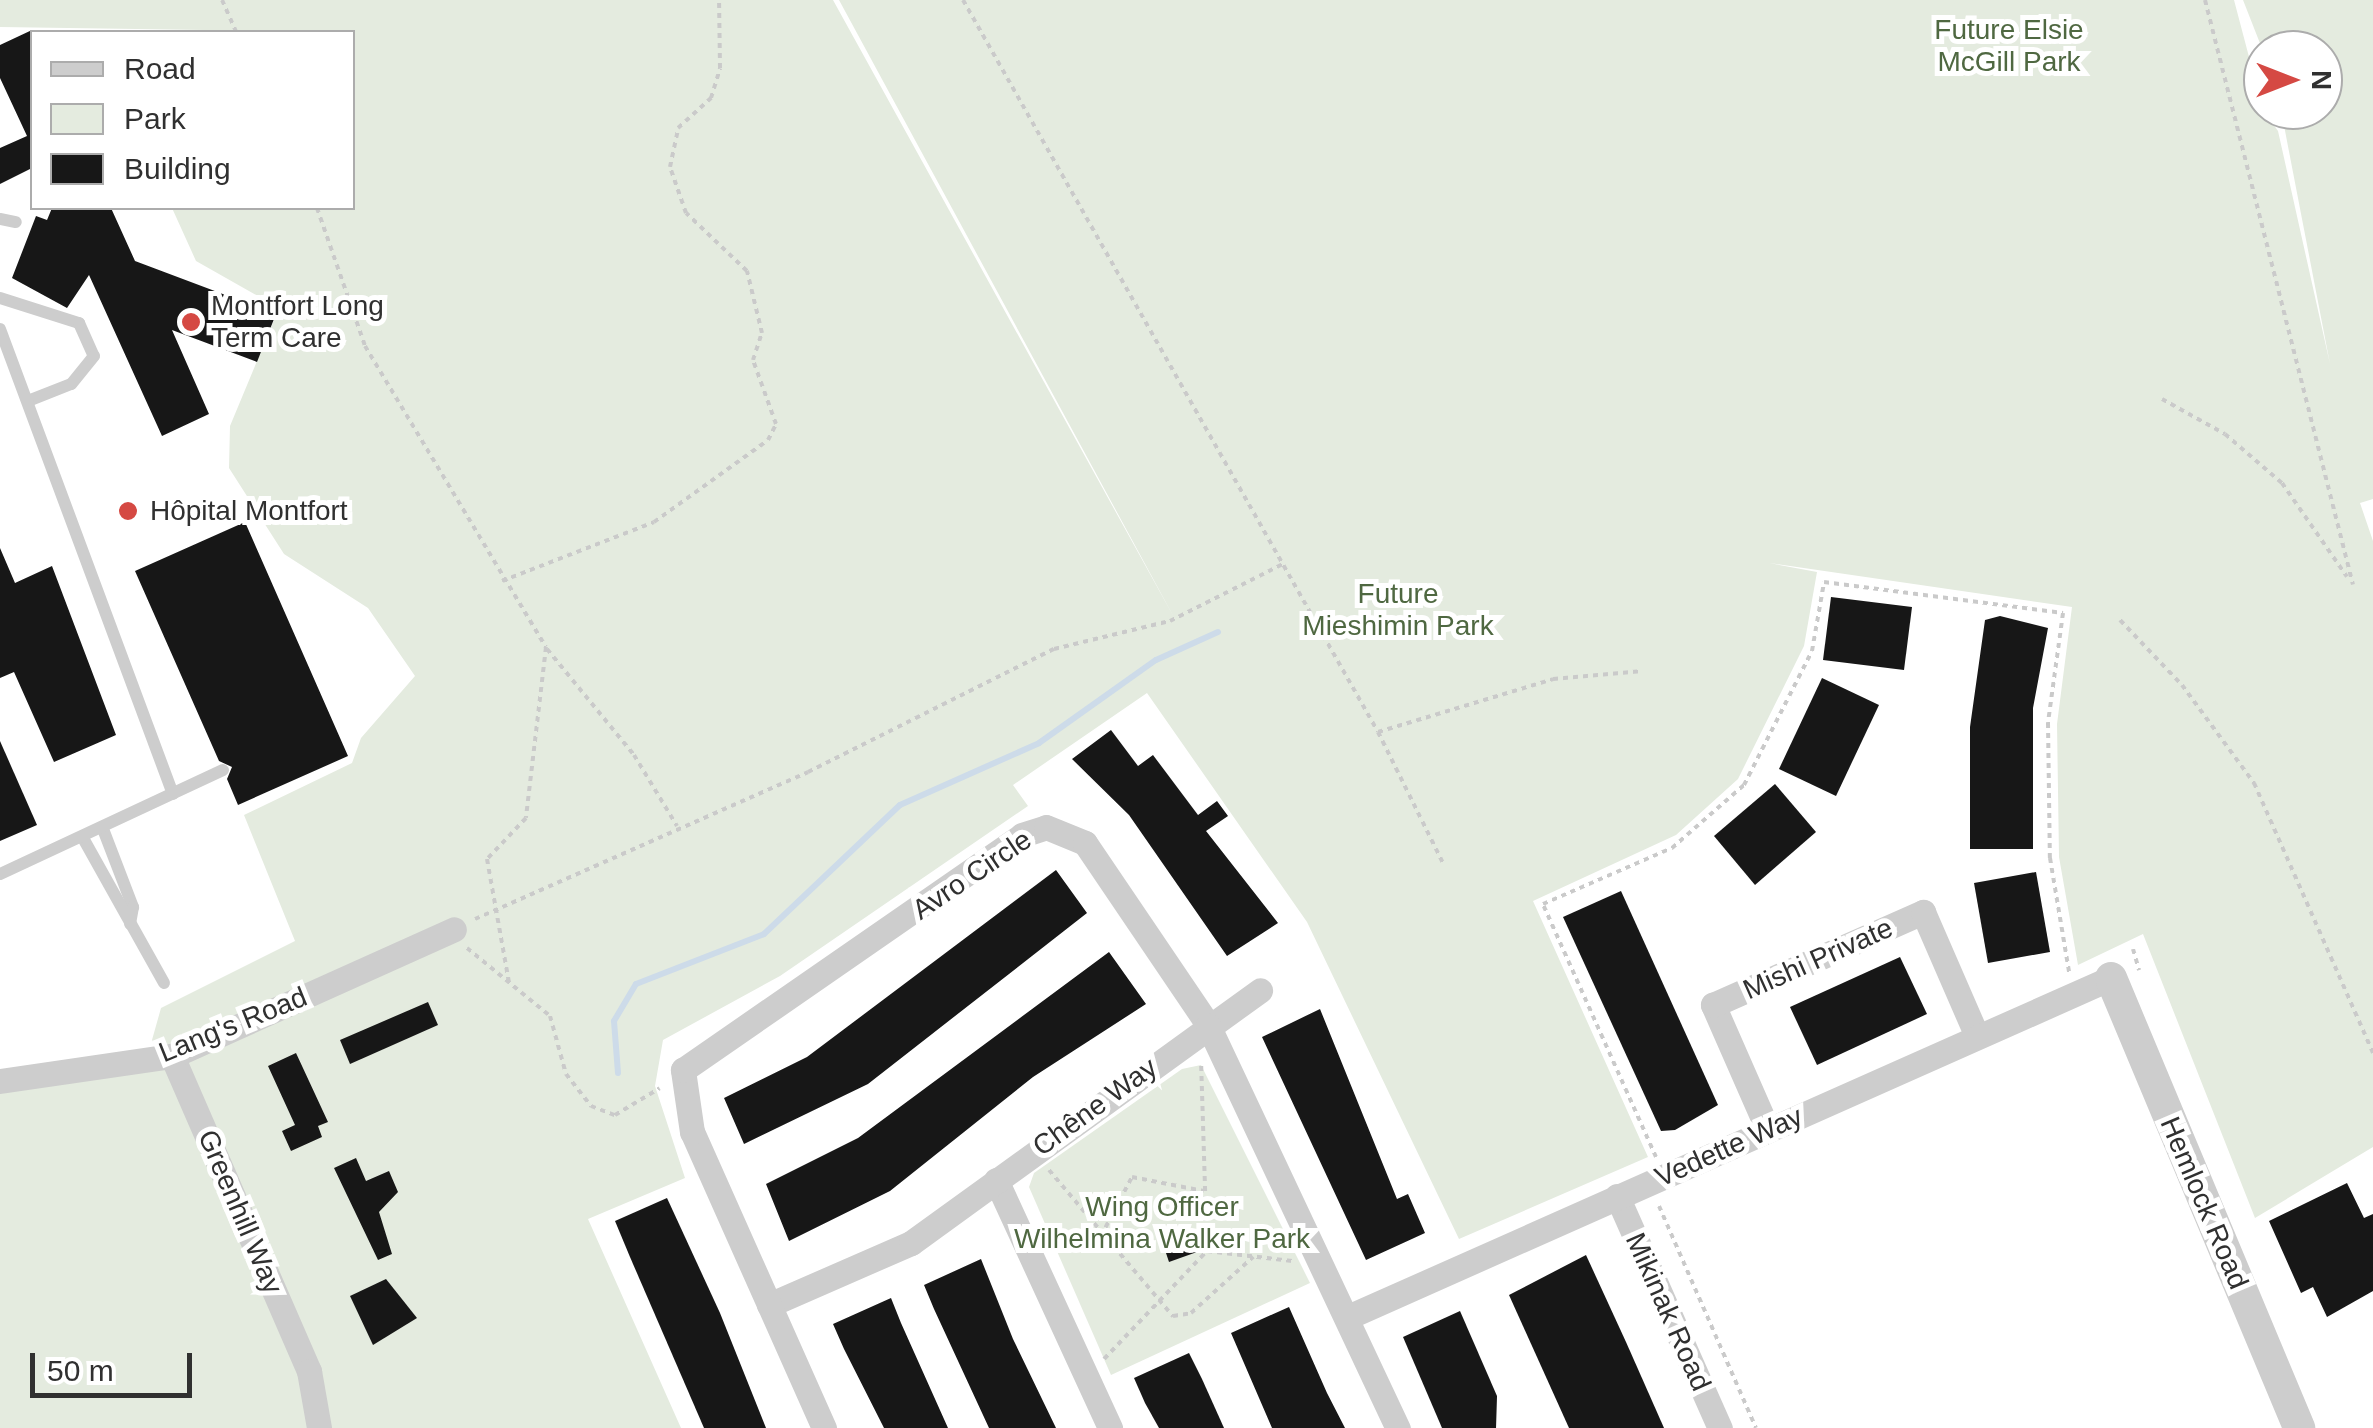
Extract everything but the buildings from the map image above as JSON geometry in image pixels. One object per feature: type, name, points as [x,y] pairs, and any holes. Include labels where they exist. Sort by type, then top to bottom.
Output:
[{"type":"street","name":"Avro Circle","points":[[824,1428],[692,1132],[683,1070],[1022,834],[1068,830],[1085,843],[1208,1024],[1398,1428]]},
{"type":"street","name":"Mishi Private","points":[[1768,1130],[1713,1006],[1730,998],[1923,912],[1977,1036]]},
{"type":"street","name":"Lang's Road","points":[[0,1080],[172,1056],[456,928]]},
{"type":"street","name":"Vedette Way","points":[[1348,1317],[2111,978]]},
{"type":"street","name":"Hemlock Road","points":[[2111,978],[2298,1428]]},
{"type":"street","name":"Chêne Way","points":[[769,1305],[911,1243],[1260,990]]},
{"type":"street","name":"Greenhill Way","points":[[172,1056],[309,1371],[319,1428]]},
{"type":"street","points":[[996,1180],[1110,1428]]},
{"type":"street","name":"Mikinak Road","points":[[1617,1196],[1720,1428]]},
{"type":"lane","points":[[0,218],[16,222]]},
{"type":"lane","points":[[0,298],[78,323],[94,356],[70,384],[28,401]]},
{"type":"lane","points":[[0,329],[173,794]]},
{"type":"lane","points":[[0,874],[103,830],[222,770]]},
{"type":"lane","points":[[103,830],[133,907],[130,924]]},
{"type":"lane","points":[[83,838],[164,984]]},
{"type":"path","points":[[502,582],[654,522],[768,440],[776,424],[754,360],[762,333],[747,271],[686,213],[670,168],[678,128],[710,98],[720,68],[719,0]]},
{"type":"path","points":[[963,0],[1378,732],[1443,863]]},
{"type":"path","points":[[2162,399],[2225,434],[2282,482],[2352,586],[2205,0]]},
{"type":"path","points":[[225,1],[235,30]]},
{"type":"path","points":[[318,210],[364,346],[502,582],[546,647],[634,755],[677,826]]},
{"type":"path","points":[[660,1088],[616,1115],[591,1106],[566,1074],[550,1016],[479,965],[456,928],[677,826],[808,772],[1054,649],[1170,621],[1283,564]]},
{"type":"path","points":[[1658,1161],[1543,904],[1672,848],[1744,785],[1812,652],[1824,582],[2062,613],[2048,723],[2050,858],[2070,976]]},
{"type":"path","points":[[2120,620],[2190,695],[2254,783],[2373,1052]]},
{"type":"path","points":[[508,984],[500,908],[488,859],[526,818],[546,647]]},
{"type":"path","points":[[1378,732],[1553,679],[1643,670]]},
{"type":"path","points":[[1100,1362],[1207,1251],[1201,1060]]},
{"type":"path","points":[[1043,1162],[1157,1306],[1173,1316],[1192,1312],[1253,1256]]},
{"type":"path","points":[[1101,1236],[1132,1177],[1204,1192]]},
{"type":"path","points":[[1660,1206],[1756,1428]]},
{"type":"path","points":[[1207,1251],[1306,1263]]},
{"type":"green space","points":[[0,0],[833,0],[1176,621],[839,0],[2234,0],[2243,34],[2243,130],[2278,131],[2330,364],[2285,130],[2343,130],[2343,30],[2255,30],[2243,0],[2373,0],[2373,499],[2360,503],[2373,541],[2373,1147],[2255,1218],[2143,934],[2078,965],[2059,857],[2057,724],[2072,607],[1769,563],[1817,572],[1804,646],[1738,779],[1676,835],[1533,901],[1648,1157],[1459,1239],[1307,922],[1147,693],[1013,785],[1028,806],[780,976],[663,1040],[655,1086],[685,1178],[588,1219],[681,1428],[0,1428],[0,1088],[163,1065],[152,1040],[161,1008],[295,941],[244,815],[352,763],[361,738],[415,676],[368,608],[284,554],[229,468],[230,426],[279,308],[196,261],[173,210],[355,210],[355,30],[0,27]]},
{"type":"green space","name":"Wing Officer Wilhelmina Walker Park","points":[[1201,1065],[1310,1283],[1111,1375],[1029,1187],[1034,1173],[1182,1069]]},
{"type":"waterway","points":[[618,1073],[614,1021],[636,984],[764,934],[900,805],[1039,743],[1156,660],[1218,632]]},
{"type":"place","name":"Montfort Long Term Care","points":[[191,322]]},
{"type":"place","name":"Hôpital Montfort","points":[[128,511]]},
{"type":"park label","name":"Future Elsie McGill Park","points":[[2009,46]]},
{"type":"park label","name":"Future Mieshimin Park","points":[[1398,610]]}]
